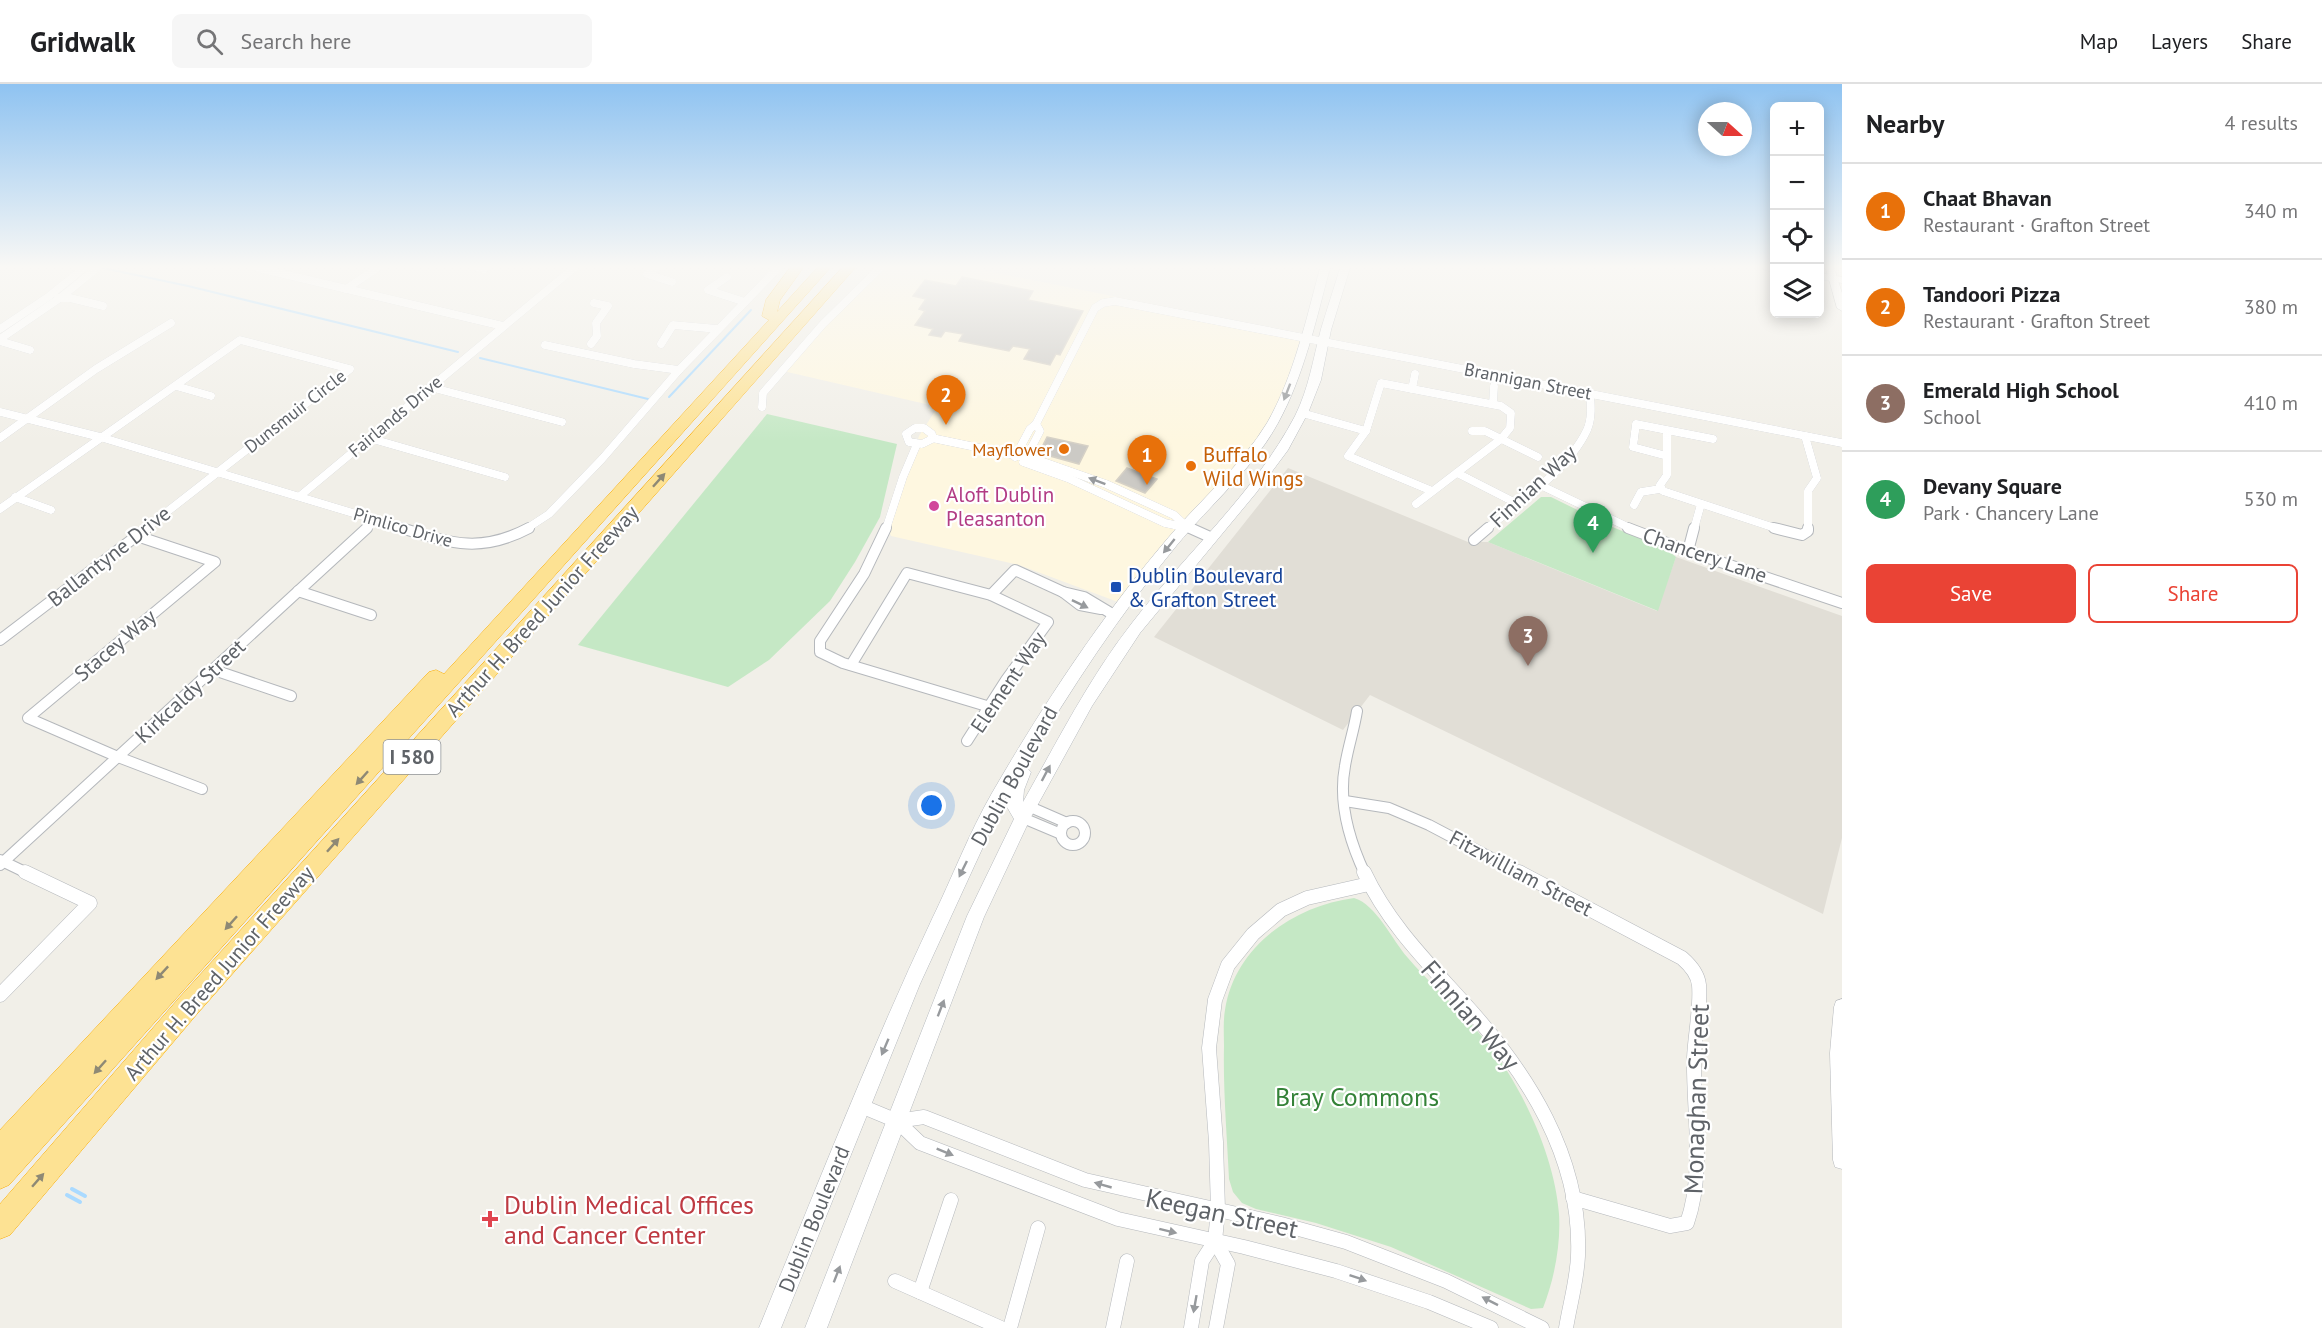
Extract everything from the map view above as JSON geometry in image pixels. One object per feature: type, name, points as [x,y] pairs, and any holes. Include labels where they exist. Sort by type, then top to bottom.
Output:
[{"type":"highway","name":"Arthur H. Breed Junior Freeway","points":[[0,1149],[760,326]]},
{"type":"highway","name":"I 580","points":[[0,1176],[771,326]]},
{"type":"highway","name":"Arthur H. Breed Junior Freeway","points":[[0,1225],[188,1006],[797,326]]},
{"type":"main road","name":"Dublin Boulevard","points":[[770,1328],[945,907],[996,800],[1107,612],[1246,460],[1272,424],[1288,390],[1308,326]]},
{"type":"main road","name":"Dublin Boulevard","points":[[816,1328],[976,916],[1025,812],[1059,748],[1135,629],[1269,469],[1302,413],[1315,380],[1329,326]]},
{"type":"main road","points":[[1025,812],[1013,805],[1014,791],[1051,709]]},
{"type":"street","points":[[0,340],[20,326]]},
{"type":"street","points":[[0,438],[96,369],[166,326]]},
{"type":"street","name":"Fairlands Drive","points":[[300,496],[503,326]]},
{"type":"street","points":[[574,351],[591,344],[598,332],[597,326]]},
{"type":"street","points":[[661,344],[672,326]]},
{"type":"street","points":[[685,326],[718,329]]},
{"type":"street","name":"Pimlico Drive","points":[[0,412],[100,437],[454,544],[482,544],[512,537],[549,514],[721,326]]},
{"type":"street","points":[[762,407],[763,393],[821,326]]},
{"type":"street","name":"Brannigan Street","points":[[1015,457],[1030,429],[1036,424],[1086,326]]},
{"type":"street","name":"Brannigan Street","points":[[1249,326],[1842,443]]},
{"type":"street","points":[[0,340],[30,350]]},
{"type":"street","name":"Dunsmuir Circle","points":[[0,508],[240,340],[350,369],[217,472]]},
{"type":"street","points":[[591,344],[597,349],[596,355]]},
{"type":"street","points":[[545,345],[634,364],[679,370]]},
{"type":"street","points":[[1412,389],[1414,374]]},
{"type":"street","points":[[1416,504],[1501,439],[1510,428],[1511,413],[1493,404],[1381,382],[1366,431],[1348,456],[1432,491]]},
{"type":"street","points":[[176,386],[211,396]]},
{"type":"street","points":[[1493,404],[1494,386]]},
{"type":"street","points":[[430,387],[562,422]]},
{"type":"street","name":"Finnian Way","points":[[1474,540],[1561,465],[1579,444],[1588,429],[1591,411],[1590,393]]},
{"type":"street","points":[[1302,413],[1366,431]]},
{"type":"street","name":"Brannigan Street","points":[[1025,460],[1040,431],[1036,424]]},
{"type":"street","points":[[1667,456],[1633,447],[1636,424],[1713,439]]},
{"type":"street","points":[[911,429],[927,430],[932,434],[932,438],[926,443],[917,444],[907,439],[906,434],[911,429]]},
{"type":"street","points":[[1472,431],[1485,431],[1538,457]]},
{"type":"street","points":[[1660,489],[1666,475],[1667,431]]},
{"type":"street","points":[[1634,505],[1641,492],[1660,489],[1783,531],[1806,534],[1808,490],[1817,478],[1805,436]]},
{"type":"street","points":[[369,438],[505,477]]},
{"type":"street","points":[[932,438],[1025,460],[1165,524],[1186,526],[1210,537]]},
{"type":"street","points":[[917,444],[908,462],[884,535],[863,578],[820,640],[820,652],[851,665],[990,706]]},
{"type":"street","name":"Ballantyne Drive","points":[[0,640],[217,472]]},
{"type":"street","points":[[1457,473],[1516,502]]},
{"type":"street","name":"Chancery Lane","points":[[1538,484],[1628,528],[1688,551],[1842,603]]},
{"type":"street","points":[[15,497],[51,510]]},
{"type":"street","points":[[1688,551],[1701,504]]},
{"type":"street","name":"Kirkcaldy Street","points":[[1,862],[376,520]]},
{"type":"street","name":"Stacey Way","points":[[118,757],[28,718],[215,562],[137,536]]},
{"type":"street","points":[[851,665],[907,573],[992,595],[1015,570],[1063,592],[1072,592],[1096,603],[1107,612]]},
{"type":"street","points":[[298,591],[370,615]]},
{"type":"street","name":"Element Way","points":[[967,741],[1048,622],[992,595]]},
{"type":"street","points":[[214,669],[291,696]]},
{"type":"street","name":"Finnian Way","points":[[1357,711],[1354,733],[1345,764],[1346,824],[1369,884],[1404,940],[1485,1024],[1518,1066],[1542,1105],[1559,1148],[1573,1198],[1579,1250],[1566,1328]]},
{"type":"street","points":[[118,757],[202,789]]},
{"type":"street","name":"Fitzwilliam Street","points":[[1345,801],[1378,805],[1408,815],[1640,935],[1690,964]]},
{"type":"street","points":[[1025,812],[1067,823],[1077,823],[1086,832],[1085,839],[1071,844],[1060,834],[1025,812]]},
{"type":"street","points":[[1060,834],[1067,823]]},
{"type":"street","points":[[0,995],[90,903],[1,862]]},
{"type":"street","points":[[1191,1328],[1202,1261],[1215,1241],[1218,1210],[1209,1048],[1215,1000],[1228,965],[1252,934],[1281,910],[1307,898],[1369,884]]},
{"type":"street","name":"Monaghan Street","points":[[1573,1198],[1670,1226],[1687,1223],[1692,1214],[1694,1065],[1699,985],[1690,964]]},
{"type":"street","points":[[1842,1007],[1839,1053],[1842,1160]]},
{"type":"street","name":"Keegan Street","points":[[861,1106],[897,1121],[920,1143],[1118,1219],[1336,1271],[1428,1302],[1491,1328]]},
{"type":"street","name":"Keegan Street","points":[[897,1121],[924,1117],[1082,1179],[1345,1242],[1477,1295],[1542,1328]]},
{"type":"street","points":[[920,1292],[951,1200]]},
{"type":"street","points":[[1010,1328],[1038,1228]]},
{"type":"street","points":[[1215,1241],[1228,1264],[1216,1328]]},
{"type":"street","points":[[1113,1328],[1127,1261]]},
{"type":"street","points":[[895,1281],[1001,1328]]},
{"type":"shaded area","points":[[825,326],[1262,326],[1302,334],[1282,396],[1259,439],[1118,602],[1019,565],[891,536],[888,528],[919,436],[935,411],[928,410],[930,405],[783,371]]},
{"type":"shaded area","points":[[1288,468],[1468,542],[1488,542],[1657,611],[1676,557],[1842,616],[1842,838],[1823,914],[1370,695],[1343,730],[1154,637]]},
{"type":"green space","points":[[767,414],[897,444],[880,517],[830,601],[769,660],[728,687],[578,645]]},
{"type":"green space","points":[[1541,497],[1551,497],[1610,526],[1666,549],[1676,557],[1658,611],[1488,542]]},
{"type":"green space","name":"Bray Commons","points":[[1354,898],[1377,915],[1408,958],[1488,1044],[1525,1102],[1551,1170],[1559,1214],[1556,1262],[1543,1308],[1531,1309],[1391,1247],[1316,1223],[1256,1209],[1242,1203],[1233,1192],[1229,1179],[1224,1063],[1224,1014],[1231,987],[1241,967],[1254,949],[1271,933],[1289,920],[1310,910],[1332,902]]},
{"type":"building","points":[[920,326],[1075,326],[1060,355],[1056,354],[1050,365],[1024,359],[1030,349],[1013,346],[1009,351],[959,341],[963,334],[945,331],[941,337],[929,335],[933,329]]},
{"type":"building","name":"Mayflower","points":[[1047,437],[1088,446],[1079,464],[1039,453]]},
{"type":"building","points":[[1127,468],[1157,479],[1145,493],[1116,481]]},
{"type":"waterway","points":[[352,326],[458,352]]},
{"type":"waterway","points":[[669,397],[736,326]]},
{"type":"waterway","points":[[480,358],[648,399]]},
{"type":"waterway","points":[[72,1189],[85,1196]]},
{"type":"waterway","points":[[67,1195],[80,1202]]},
{"type":"place","name":"Tandoori Pizza","points":[[946,425]]},
{"type":"place","name":"Mayflower","points":[[1064,449]]},
{"type":"place","name":"Buffalo Wild Wings","points":[[1191,466]]},
{"type":"place","name":"Chaat Bhavan","points":[[1147,485]]},
{"type":"place","name":"Aloft Dublin Pleasanton","points":[[934,506]]},
{"type":"place","name":"Devany Square","points":[[1593,553]]},
{"type":"place","name":"Dublin Boulevard & Grafton Street","points":[[1116,587]]},
{"type":"place","name":"Emerald High School","points":[[1528,666]]},
{"type":"place","name":"Dublin Medical Offices and Cancer Center","points":[[490,1219]]}]
